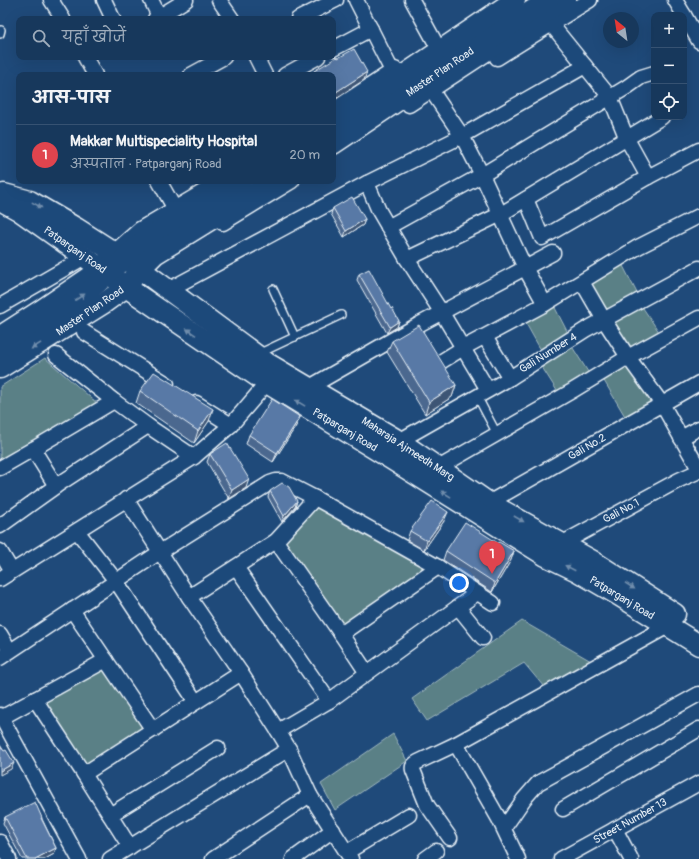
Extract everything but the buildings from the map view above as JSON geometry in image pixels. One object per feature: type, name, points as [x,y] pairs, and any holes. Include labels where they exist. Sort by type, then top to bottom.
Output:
[{"type":"main road","name":"Master Plan Road","points":[[336,121],[515,0]]},
{"type":"main road","name":"Master Plan Road","points":[[336,142],[548,0]]},
{"type":"main road","name":"Master Plan Road","points":[[0,368],[104,303],[126,287],[131,264],[143,241],[236,184]]},
{"type":"main road","name":"Master Plan Road","points":[[0,348],[88,292],[97,265],[131,264],[155,254],[268,184]]},
{"type":"main road","name":"Patparganj Road","points":[[2,202],[20,198],[38,206],[131,264]]},
{"type":"main road","name":"Patparganj Road","points":[[2,202],[97,265],[126,287],[272,376],[383,454],[482,507]]},
{"type":"main road","name":"Maharaja Ajmeedh Marg","points":[[131,264],[256,355],[272,376],[308,388],[399,442],[438,468],[482,507],[554,550],[590,560],[699,629]]},
{"type":"main road","name":"Patparganj Road","points":[[554,550],[580,572],[699,646]]},
{"type":"street","points":[[51,0],[61,16]]},
{"type":"street","points":[[104,0],[112,16]]},
{"type":"street","points":[[151,0],[156,16]]},
{"type":"street","points":[[160,16],[186,0]]},
{"type":"street","points":[[219,0],[230,16]]},
{"type":"street","points":[[304,16],[336,0]]},
{"type":"street","points":[[356,0],[392,71]]},
{"type":"street","points":[[412,0],[435,42]]},
{"type":"street","points":[[336,108],[499,0]]},
{"type":"street","points":[[434,94],[569,0]]},
{"type":"street","points":[[336,152],[590,0]]},
{"type":"street","points":[[675,0],[682,12]]},
{"type":"street","points":[[687,20],[699,41]]},
{"type":"street","points":[[551,24],[610,98],[627,139],[648,177]]},
{"type":"street","points":[[336,47],[370,29]]},
{"type":"street","points":[[88,60],[94,72]]},
{"type":"street","points":[[196,72],[218,60]]},
{"type":"street","points":[[258,60],[264,72]]},
{"type":"street","points":[[290,72],[312,60]]},
{"type":"street","points":[[168,290],[367,183],[462,136],[585,66]]},
{"type":"street","points":[[388,227],[482,175],[610,98],[641,77],[651,74]]},
{"type":"street","points":[[434,94],[462,136],[501,214],[525,268],[545,304]]},
{"type":"street","points":[[407,259],[501,214],[657,120]]},
{"type":"street","points":[[526,199],[542,238],[648,177],[699,150]]},
{"type":"street","points":[[367,183],[388,227],[463,348],[483,393]]},
{"type":"street","points":[[160,184],[176,209]]},
{"type":"street","points":[[216,184],[140,229],[131,264],[171,254],[287,184]]},
{"type":"street","points":[[442,361],[463,348],[545,304],[638,247],[697,221]]},
{"type":"street","points":[[308,388],[553,253]]},
{"type":"street","points":[[0,306],[97,265]]},
{"type":"street","points":[[0,333],[89,274],[97,265]]},
{"type":"street","name":"Gali Number 4","points":[[399,442],[510,378],[585,330],[699,268]]},
{"type":"street","points":[[582,282],[628,357],[662,404],[699,470]]},
{"type":"street","points":[[438,468],[628,357],[699,318]]},
{"type":"street","points":[[84,332],[231,425]]},
{"type":"street","points":[[485,337],[510,378]]},
{"type":"street","points":[[56,355],[148,426],[194,456]]},
{"type":"street","points":[[0,579],[194,456],[231,425],[272,376]]},
{"type":"street","name":"Gali No.2","points":[[482,507],[699,383]]},
{"type":"street","points":[[0,468],[114,401]]},
{"type":"street","points":[[0,526],[56,486],[148,426]]},
{"type":"street","points":[[681,438],[699,428]]},
{"type":"street","points":[[33,449],[56,486]]},
{"type":"street","name":"Gali No.1","points":[[554,550],[699,470]]},
{"type":"street","points":[[0,634],[5,654],[160,552],[270,483],[276,481],[282,481],[315,498],[438,567],[493,603]]},
{"type":"street","points":[[189,597],[276,541],[315,498]]},
{"type":"street","points":[[126,499],[278,731],[289,749],[310,795],[349,856],[409,816]]},
{"type":"street","points":[[77,531],[116,581],[196,702]]},
{"type":"street","points":[[276,541],[367,673]]},
{"type":"street","points":[[0,551],[12,571]]},
{"type":"street","points":[[236,567],[329,701]]},
{"type":"street","points":[[341,634],[438,567]]},
{"type":"street","points":[[278,731],[329,701],[477,593]]},
{"type":"street","points":[[458,607],[483,638]]},
{"type":"street","points":[[72,610],[153,730]]},
{"type":"street","points":[[450,838],[427,805],[413,767],[414,765],[456,744],[668,626]]},
{"type":"street","points":[[79,859],[1,716],[106,660]]},
{"type":"street","points":[[84,774],[241,673]]},
{"type":"street","points":[[504,828],[524,799],[538,783],[699,694]]},
{"type":"street","points":[[35,698],[130,847]]},
{"type":"street","points":[[563,809],[699,729]]},
{"type":"street","points":[[456,744],[504,828],[518,859]]},
{"type":"street","points":[[110,815],[218,748]]},
{"type":"street","points":[[110,859],[289,749]]},
{"type":"street","name":"Street Number 13","points":[[561,859],[699,783]]},
{"type":"street","points":[[213,859],[310,795]]},
{"type":"street","points":[[615,829],[631,859]]},
{"type":"street","points":[[298,858],[333,830]]},
{"type":"street","points":[[0,842],[9,859]]},
{"type":"lane","points":[[273,289],[295,337]]},
{"type":"lane","points":[[256,355],[341,315]]},
{"type":"lane","points":[[483,393],[497,434]]},
{"type":"green space","points":[[621,262],[638,295],[606,312],[590,281]]},
{"type":"green space","points":[[553,304],[569,335],[542,352],[524,320]]},
{"type":"green space","points":[[641,305],[661,335],[628,353],[609,320]]},
{"type":"green space","points":[[571,345],[590,375],[559,394],[540,364]]},
{"type":"green space","points":[[45,358],[98,404],[0,470],[0,387]]},
{"type":"green space","points":[[630,364],[653,403],[626,418],[603,379]]},
{"type":"green space","points":[[320,498],[428,565],[344,625],[279,541]]},
{"type":"green space","points":[[522,621],[591,661],[544,687],[524,663],[427,721],[412,699]]},
{"type":"green space","points":[[104,666],[147,729],[86,769],[44,699]]},
{"type":"green space","points":[[393,734],[407,761],[335,810],[321,784]]},
{"type":"place","name":"Makkar Multispeciality Hospital","points":[[492,574]]}]
